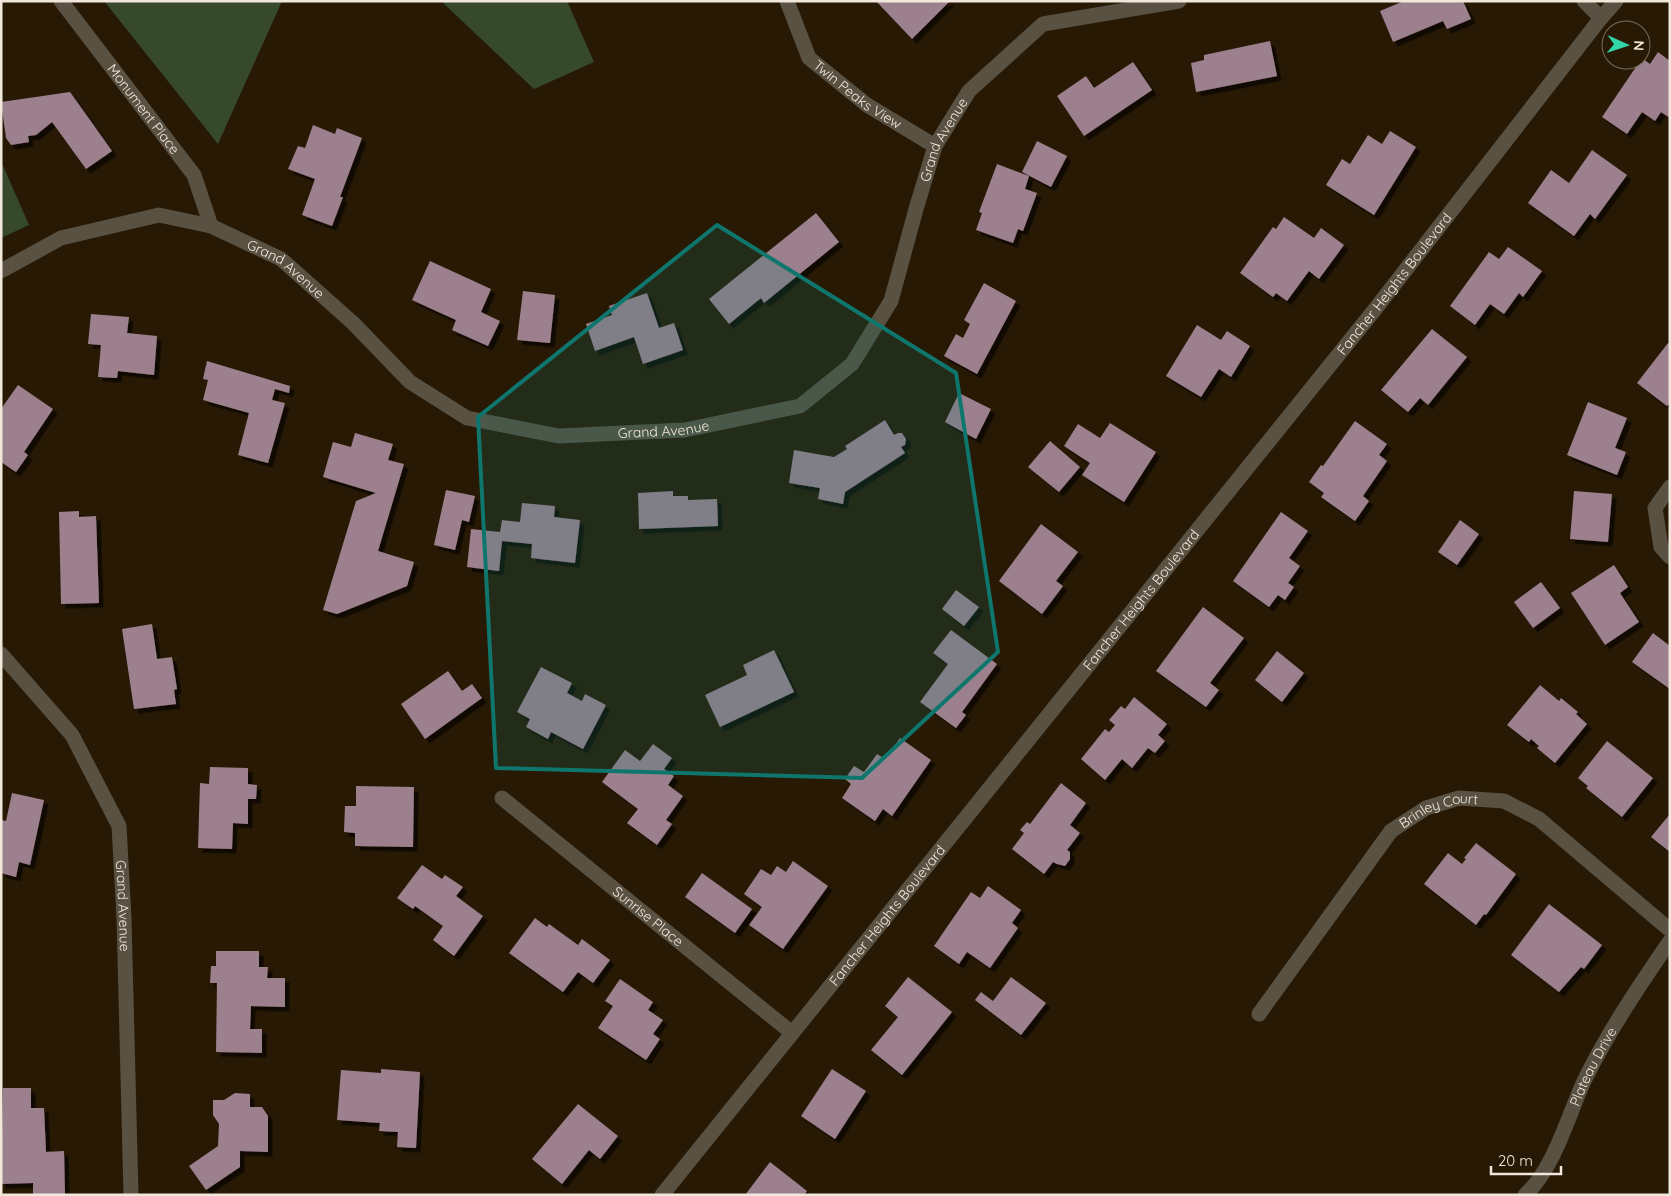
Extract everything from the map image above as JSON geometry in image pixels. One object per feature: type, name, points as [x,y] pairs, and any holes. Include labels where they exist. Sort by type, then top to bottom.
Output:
[{"type":"street","name":"Monument Place","points":[[61,1],[194,175],[211,226]]},
{"type":"street","name":"Twin Peaks View","points":[[786,1],[810,58],[867,105],[935,146]]},
{"type":"street","name":"Grand Avenue","points":[[1,271],[61,238],[159,215],[211,226],[281,259],[353,323],[410,382],[467,418],[559,436],[685,430],[800,406],[852,364],[891,301],[935,146],[969,91],[1044,24],[1179,1]]},
{"type":"street","points":[[1584,1],[1601,18]]},
{"type":"street","name":"Fancher Heights Boulevard","points":[[662,1195],[1376,308],[1616,1]]},
{"type":"street","points":[[1670,487],[1655,508],[1661,547],[1670,556]]},
{"type":"street","name":"Grand Avenue","points":[[1,654],[72,735],[119,826],[124,918],[131,1195]]},
{"type":"street","name":"Sunrise Place","points":[[502,798],[792,1033]]},
{"type":"street","name":"Brinley Court","points":[[1259,1014],[1391,831],[1426,808],[1459,798],[1504,801],[1539,819],[1670,930]]},
{"type":"street","name":"Plateau Drive","points":[[1526,1195],[1536,1185],[1562,1137],[1584,1081],[1625,1008],[1670,942]]},
{"type":"highlighted area","points":[[717,225],[956,373],[998,652],[862,778],[496,768],[478,417]]},
{"type":"green space","points":[[104,1],[282,1],[218,144]]},
{"type":"green space","points":[[441,1],[567,1],[594,62],[534,89]]},
{"type":"green space","points":[[1,161],[29,225],[1,238]]},
{"type":"building","points":[[876,1],[950,1],[912,39]]},
{"type":"building","points":[[1404,1],[1463,1],[1471,19],[1447,29],[1443,21],[1393,42],[1380,11]]},
{"type":"building","points":[[1270,41],[1277,76],[1196,92],[1191,63],[1204,60],[1204,55]]},
{"type":"building","points":[[1658,52],[1670,61],[1670,118],[1661,112],[1655,121],[1642,112],[1627,134],[1602,117],[1634,70],[1651,70],[1651,62]]},
{"type":"building","points":[[1133,62],[1152,90],[1084,136],[1057,96],[1086,76],[1094,88]]},
{"type":"building","points":[[70,92],[112,151],[86,169],[52,122],[36,135],[28,136],[29,142],[11,145],[6,138],[1,102]]},
{"type":"building","points":[[313,125],[335,134],[337,128],[362,138],[340,197],[343,197],[332,226],[302,215],[315,179],[288,169],[298,146],[305,148]]},
{"type":"building","points":[[1390,131],[1416,147],[1374,215],[1326,185],[1342,159],[1350,164],[1368,135],[1382,144]]},
{"type":"building","points":[[1037,141],[1067,156],[1051,187],[1022,172]]},
{"type":"building","points":[[1592,150],[1627,175],[1595,219],[1590,214],[1574,236],[1528,203],[1551,170],[1569,183]]},
{"type":"building","points":[[997,164],[1029,176],[1025,189],[1037,193],[1023,231],[1018,229],[1013,243],[976,230],[982,213],[979,212]]},
{"type":"building","points":[[816,213],[839,242],[764,303],[761,298],[729,324],[709,299]]},
{"type":"building","points":[[1284,217],[1314,238],[1321,228],[1344,245],[1319,279],[1309,271],[1287,301],[1276,293],[1273,297],[1240,273],[1273,227],[1276,229]]},
{"type":"building","points":[[1508,247],[1542,271],[1523,297],[1519,293],[1504,314],[1490,304],[1475,325],[1450,306],[1489,252],[1499,259]]},
{"type":"building","points":[[430,261],[491,289],[481,312],[500,321],[488,346],[452,330],[456,320],[412,300]]},
{"type":"building","points":[[984,283],[1016,301],[977,374],[944,356],[956,334],[963,338],[970,324],[964,320]]},
{"type":"building","points":[[523,291],[555,295],[550,343],[517,340]]},
{"type":"building","points":[[647,293],[659,328],[674,323],[683,350],[643,364],[634,337],[595,351],[586,324],[612,315],[609,306]]},
{"type":"building","points":[[91,314],[129,317],[127,333],[157,336],[154,375],[118,371],[117,378],[98,377],[101,345],[88,344]]},
{"type":"building","points":[[1197,325],[1221,340],[1227,331],[1250,346],[1231,377],[1219,369],[1201,397],[1166,376]]},
{"type":"building","points":[[1432,329],[1467,357],[1428,405],[1420,398],[1408,412],[1381,390]]},
{"type":"building","points":[[1668,343],[1670,344],[1670,403],[1667,406],[1637,383]]},
{"type":"building","points":[[207,361],[290,386],[289,393],[275,389],[272,400],[285,403],[268,463],[238,455],[249,413],[203,400],[208,380],[203,379]]},
{"type":"building","points":[[18,385],[53,409],[24,452],[28,455],[16,472],[1,462],[1,409]]},
{"type":"building","points":[[959,393],[991,409],[976,439],[945,422]]},
{"type":"building","points":[[1588,402],[1627,418],[1615,448],[1626,452],[1617,475],[1567,455]]},
{"type":"building","points":[[885,420],[894,435],[902,433],[906,439],[905,445],[901,447],[905,453],[845,492],[843,504],[818,499],[820,488],[789,483],[794,450],[834,457],[847,449],[845,446]]},
{"type":"building","points":[[1355,421],[1387,444],[1379,455],[1387,461],[1363,496],[1369,501],[1355,521],[1321,497],[1324,493],[1309,482],[1321,465],[1323,466]]},
{"type":"building","points":[[1110,423],[1156,452],[1124,502],[1082,475],[1090,463],[1064,446],[1078,424],[1100,438]]},
{"type":"building","points":[[355,433],[393,444],[388,460],[404,464],[378,551],[414,562],[407,586],[337,614],[323,610],[356,501],[376,493],[323,477],[333,442],[351,447]]},
{"type":"building","points":[[1050,441],[1080,467],[1059,492],[1028,467]]},
{"type":"building","points":[[446,490],[475,496],[469,522],[462,520],[455,550],[434,545]]},
{"type":"building","points":[[673,491],[673,496],[688,496],[688,500],[717,499],[718,526],[639,529],[638,493]]},
{"type":"building","points":[[1574,491],[1612,494],[1608,542],[1570,539]]},
{"type":"building","points":[[522,503],[555,506],[554,517],[580,520],[575,563],[531,558],[532,544],[502,541],[499,571],[467,567],[471,529],[500,532],[502,520],[520,522]]},
{"type":"building","points":[[79,511],[79,517],[96,516],[99,603],[61,604],[59,512]]},
{"type":"building","points":[[1281,512],[1308,531],[1289,558],[1300,566],[1288,583],[1294,587],[1285,600],[1278,595],[1269,607],[1233,581]]},
{"type":"building","points":[[1460,520],[1479,534],[1457,565],[1438,552]]},
{"type":"building","points":[[1041,524],[1078,552],[1056,581],[1063,586],[1042,614],[999,581]]},
{"type":"building","points":[[1614,565],[1628,587],[1620,593],[1639,622],[1605,645],[1571,593]]},
{"type":"building","points":[[1541,582],[1560,608],[1533,628],[1514,602]]},
{"type":"building","points":[[956,590],[979,607],[964,626],[942,609]]},
{"type":"building","points":[[1203,607],[1244,638],[1210,683],[1219,690],[1206,707],[1156,671]]},
{"type":"building","points":[[152,624],[157,659],[172,657],[177,689],[174,690],[176,704],[134,709],[122,629]]},
{"type":"building","points":[[951,630],[997,664],[962,712],[966,715],[956,728],[920,702],[948,664],[933,653]]},
{"type":"building","points":[[1653,633],[1670,646],[1670,689],[1632,662]]},
{"type":"building","points":[[774,650],[794,692],[720,727],[705,695],[747,675],[743,665]]},
{"type":"building","points":[[1277,651],[1304,673],[1282,702],[1255,680]]},
{"type":"building","points":[[541,667],[572,683],[567,693],[582,701],[585,694],[606,705],[583,749],[551,732],[548,739],[526,727],[530,719],[517,712]]},
{"type":"building","points":[[448,671],[462,691],[472,684],[482,698],[425,739],[401,704]]},
{"type":"building","points":[[1540,685],[1559,701],[1561,698],[1578,712],[1576,714],[1587,724],[1555,763],[1537,748],[1539,746],[1531,739],[1529,742],[1507,725]]},
{"type":"building","points":[[1134,697],[1167,724],[1158,735],[1165,741],[1155,753],[1148,748],[1132,768],[1122,759],[1105,780],[1081,759],[1105,729],[1109,732],[1115,725],[1109,720],[1121,706],[1125,709]]},
{"type":"building","points":[[900,738],[931,760],[892,816],[883,809],[875,821],[842,798],[851,784],[845,779],[854,766],[864,772],[877,754],[885,759]]},
{"type":"building","points":[[1607,741],[1653,778],[1622,817],[1586,788],[1588,786],[1578,778]]},
{"type":"building","points":[[653,744],[672,758],[664,769],[674,776],[668,785],[683,796],[666,820],[672,824],[657,845],[627,823],[638,809],[602,782],[625,750],[640,761]]},
{"type":"building","points":[[210,767],[248,768],[248,784],[257,785],[256,799],[248,799],[248,824],[233,823],[232,849],[198,848],[200,783],[209,784]]},
{"type":"building","points":[[1061,783],[1086,803],[1070,825],[1080,833],[1067,850],[1070,852],[1070,859],[1065,866],[1053,862],[1044,874],[1012,849],[1024,833],[1020,830],[1027,822],[1030,824]]},
{"type":"building","points":[[356,786],[414,787],[413,847],[355,846],[355,833],[344,832],[345,806],[356,806]]},
{"type":"building","points":[[12,793],[44,800],[30,865],[19,862],[16,877],[1,873],[1,820],[6,821]]},
{"type":"building","points":[[1670,814],[1670,852],[1651,837]]},
{"type":"building","points":[[1476,843],[1516,874],[1486,915],[1484,914],[1476,925],[1424,884],[1448,853],[1462,864],[1466,859],[1464,858]]},
{"type":"building","points":[[793,861],[828,886],[783,949],[749,925],[762,907],[744,894],[761,869],[771,875],[777,866],[786,872]]},
{"type":"building","points":[[422,865],[442,879],[445,875],[463,887],[456,896],[483,916],[454,956],[433,940],[443,926],[415,906],[413,909],[397,898]]},
{"type":"building","points":[[702,873],[752,909],[735,933],[685,897]]},
{"type":"building","points":[[988,886],[1021,910],[1012,923],[1018,928],[990,968],[967,952],[959,964],[934,946],[971,892],[980,898]]},
{"type":"building","points":[[1549,904],[1602,945],[1584,969],[1581,967],[1559,992],[1511,955]]},
{"type":"building","points":[[535,918],[547,927],[549,924],[578,945],[582,939],[610,960],[593,983],[578,972],[563,992],[509,953]]},
{"type":"building","points":[[216,951],[259,951],[259,967],[268,967],[267,978],[285,978],[285,1007],[251,1006],[250,1029],[262,1029],[262,1053],[216,1052],[217,983],[210,983],[211,966],[216,966]]},
{"type":"building","points":[[908,977],[952,1012],[902,1075],[871,1050],[898,1017],[885,1006]]},
{"type":"building","points":[[1011,977],[1046,1003],[1021,1035],[975,1000],[981,992],[993,1001]]},
{"type":"building","points":[[620,979],[653,1002],[648,1010],[663,1020],[653,1034],[660,1039],[646,1060],[598,1028],[613,1006],[605,1001]]},
{"type":"building","points":[[381,1069],[420,1072],[416,1148],[397,1147],[398,1132],[379,1131],[380,1123],[337,1120],[341,1070],[381,1073]]},
{"type":"building","points":[[832,1069],[866,1091],[835,1139],[801,1116]]},
{"type":"building","points":[[3,1088],[31,1088],[31,1108],[44,1108],[46,1152],[64,1151],[65,1195],[33,1195],[33,1183],[1,1184]]},
{"type":"building","points":[[235,1093],[250,1094],[250,1107],[262,1107],[268,1116],[268,1152],[240,1151],[240,1167],[206,1190],[189,1166],[218,1146],[219,1124],[213,1115],[213,1100],[224,1100]]},
{"type":"building","points":[[578,1104],[618,1136],[600,1159],[589,1150],[562,1184],[532,1159]]},
{"type":"building","points":[[770,1162],[807,1191],[804,1195],[745,1195]]}]
